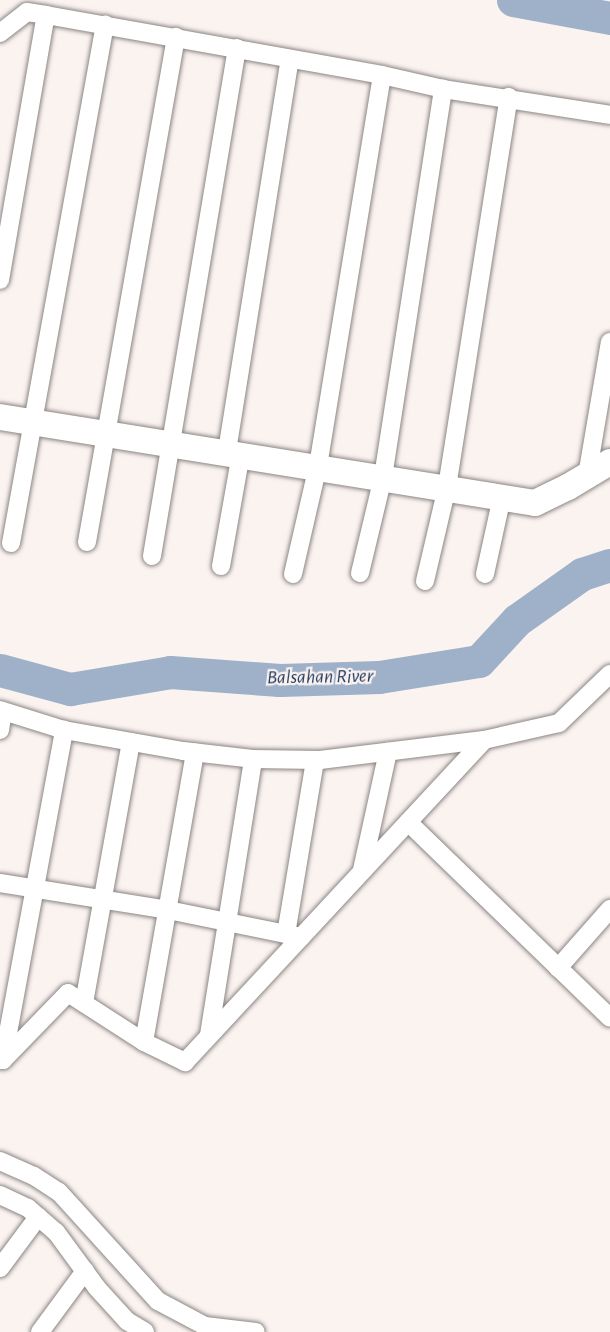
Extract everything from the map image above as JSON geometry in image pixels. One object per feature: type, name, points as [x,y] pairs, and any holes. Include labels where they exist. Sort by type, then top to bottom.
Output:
[{"type":"street","points":[[0,33],[27,12],[237,48],[382,75],[443,89],[509,97],[610,115]]},
{"type":"street","points":[[0,280],[6,210],[46,15]]},
{"type":"street","points":[[11,543],[105,24]]},
{"type":"street","points":[[87,542],[176,37]]},
{"type":"street","points":[[152,556],[237,48]]},
{"type":"street","points":[[221,566],[234,453],[290,59]]},
{"type":"street","points":[[293,574],[318,466],[382,75]]},
{"type":"street","points":[[360,573],[383,477],[443,89]]},
{"type":"street","points":[[425,581],[447,487],[509,97]]},
{"type":"street","points":[[587,476],[606,393],[610,342]]},
{"type":"street","points":[[0,417],[318,466],[535,503],[610,462]]},
{"type":"street","points":[[485,574],[502,497]]},
{"type":"street","points":[[0,730],[2,710],[64,730],[131,742],[253,759],[315,760],[484,740],[559,723],[610,674]]},
{"type":"street","points":[[2,1060],[64,730]]},
{"type":"street","points":[[2,1060],[68,993],[144,1042],[185,1062],[294,936],[362,872],[484,740]]},
{"type":"street","points":[[84,1003],[131,742]]},
{"type":"street","points":[[144,1042],[195,752]]},
{"type":"street","points":[[362,872],[388,752]]},
{"type":"street","points":[[209,1036],[229,922],[253,759]]},
{"type":"street","points":[[294,936],[315,760]]},
{"type":"street","points":[[408,822],[610,1018]]},
{"type":"street","points":[[0,884],[168,910],[294,936]]},
{"type":"street","points":[[558,968],[610,909]]},
{"type":"street","points":[[0,1161],[34,1176],[59,1192],[158,1301],[205,1326],[256,1332]]},
{"type":"street","points":[[0,1195],[28,1208],[56,1232],[123,1326],[145,1332]]},
{"type":"street","points":[[0,1268],[38,1217]]},
{"type":"street","points":[[40,1332],[86,1271]]},
{"type":"waterway","name":"Balsahan River","points":[[513,0],[610,18]]},
{"type":"waterway","name":"Balsahan River","points":[[0,670],[70,689],[170,672],[280,680],[379,677],[479,661],[517,620],[582,574],[610,565]]}]
